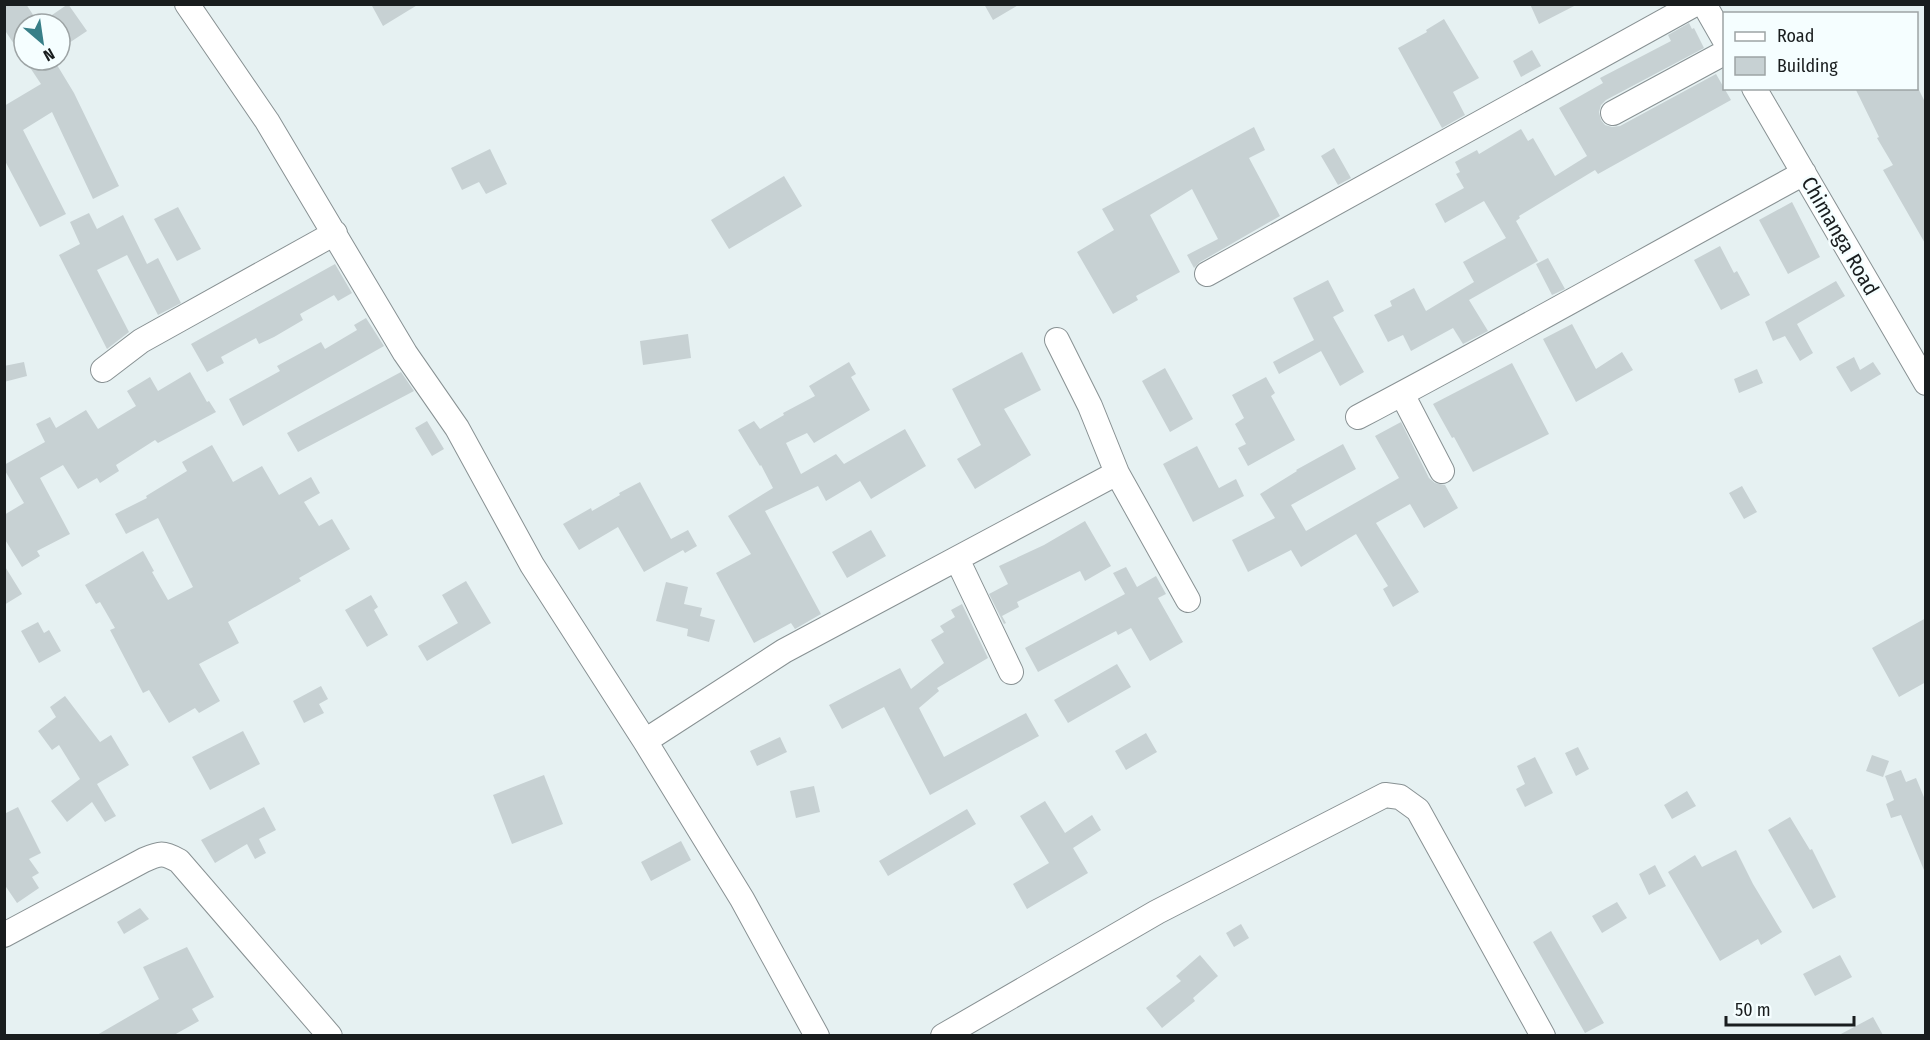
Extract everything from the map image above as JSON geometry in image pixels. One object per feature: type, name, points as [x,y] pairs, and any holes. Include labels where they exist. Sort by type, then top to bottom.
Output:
[{"type":"street","points":[[187,4],[267,121],[405,353],[457,428],[531,565],[645,741],[742,899],[817,1035]]},
{"type":"street","points":[[1207,274],[1695,4]]},
{"type":"street","points":[[1704,4],[1723,36]]},
{"type":"street","points":[[1613,113],[1723,54]]},
{"type":"street","name":"Chimanga Road","points":[[1755,90],[1926,383]]},
{"type":"street","points":[[1358,417],[1511,336],[1613,277],[1804,173]]},
{"type":"street","points":[[103,370],[141,341],[335,234]]},
{"type":"street","points":[[1057,340],[1090,406],[1117,472],[1188,600]]},
{"type":"street","points":[[1402,394],[1443,471]]},
{"type":"street","points":[[645,741],[784,651],[1117,472]]},
{"type":"street","points":[[957,559],[1011,672]]},
{"type":"street","points":[[943,1035],[1157,912],[1385,795],[1400,797],[1418,810],[1543,1035]]},
{"type":"street","points":[[4,935],[144,860],[166,853],[179,861],[330,1035]]},
{"type":"building","points":[[4,4],[26,4],[31,12],[12,12],[12,41],[4,29]]},
{"type":"building","points":[[68,4],[87,31],[72,41],[72,12],[56,12]]},
{"type":"building","points":[[371,4],[419,4],[383,26]]},
{"type":"building","points":[[984,4],[1020,4],[993,20]]},
{"type":"building","points":[[1530,4],[1578,4],[1539,24]]},
{"type":"building","points":[[1444,19],[1479,78],[1453,92],[1465,115],[1442,128],[1398,48],[1427,32],[1426,30]]},
{"type":"building","points":[[1689,23],[1704,48],[1606,100],[1599,112],[1605,125],[1620,126],[1716,74],[1723,90],[1731,100],[1598,174],[1595,170],[1519,216],[1520,218],[1516,221],[1538,261],[1469,300],[1488,331],[1463,344],[1453,328],[1411,351],[1403,335],[1388,342],[1374,315],[1392,306],[1390,301],[1414,288],[1426,311],[1474,282],[1463,262],[1506,238],[1484,201],[1445,223],[1435,204],[1464,188],[1456,174],[1460,172],[1455,162],[1477,150],[1479,154],[1521,129],[1528,141],[1533,138],[1555,176],[1587,156],[1559,108],[1603,83],[1600,78],[1671,41],[1668,35]]},
{"type":"building","points":[[1532,50],[1541,66],[1521,77],[1513,61]]},
{"type":"building","points":[[33,72],[61,72],[74,93],[119,186],[93,199],[52,112],[23,130],[66,214],[40,227],[4,159],[4,106],[41,84]]},
{"type":"building","points":[[1918,88],[1926,104],[1926,245],[1883,170],[1893,165],[1877,138],[1879,137],[1856,90],[1918,90]]},
{"type":"building","points":[[1254,127],[1265,150],[1249,158],[1280,216],[1200,262],[1194,268],[1187,255],[1218,239],[1192,189],[1150,215],[1180,272],[1136,296],[1138,300],[1113,314],[1077,252],[1114,230],[1102,209]]},
{"type":"building","points":[[1334,148],[1351,178],[1338,185],[1321,156]]},
{"type":"building","points":[[490,149],[507,184],[486,194],[479,182],[462,190],[451,168]]},
{"type":"building","points":[[784,176],[802,206],[729,249],[711,220]]},
{"type":"building","points":[[1792,202],[1820,257],[1788,274],[1759,220]]},
{"type":"building","points":[[178,207],[201,249],[177,261],[154,219]]},
{"type":"building","points":[[89,213],[97,229],[123,215],[147,264],[158,258],[181,303],[158,315],[127,255],[97,270],[129,332],[107,349],[59,255],[80,244],[70,222]]},
{"type":"building","points":[[1720,246],[1734,273],[1737,271],[1750,295],[1721,310],[1694,260]]},
{"type":"building","points":[[1548,258],[1565,289],[1552,295],[1536,264]]},
{"type":"building","points":[[335,264],[352,293],[338,301],[334,295],[300,314],[303,320],[274,337],[259,344],[256,338],[221,357],[224,363],[207,372],[191,344]]},
{"type":"building","points":[[1328,280],[1344,311],[1333,317],[1364,372],[1340,386],[1321,351],[1279,374],[1273,362],[1314,340],[1293,298]]},
{"type":"building","points":[[1836,281],[1845,296],[1797,324],[1813,353],[1800,361],[1785,336],[1773,341],[1765,322]]},
{"type":"building","points":[[366,318],[384,346],[243,426],[229,399],[280,371],[277,366],[321,342],[325,349],[357,330],[354,325]]},
{"type":"building","points":[[1572,324],[1596,369],[1622,352],[1633,370],[1576,402],[1543,339]]},
{"type":"building","points":[[688,334],[691,358],[643,365],[640,341]]},
{"type":"building","points":[[1022,352],[1041,390],[1004,409],[1031,455],[975,489],[957,459],[981,445],[952,389]]},
{"type":"building","points":[[1854,357],[1860,370],[1873,362],[1881,374],[1851,392],[1836,367]]},
{"type":"building","points":[[24,362],[27,376],[4,382],[4,366]]},
{"type":"building","points":[[849,362],[856,374],[851,377],[870,410],[814,443],[807,433],[786,443],[801,474],[836,454],[844,464],[905,429],[926,466],[871,499],[860,481],[826,501],[818,486],[765,511],[821,614],[795,629],[791,623],[754,643],[716,573],[751,554],[728,516],[773,488],[738,430],[754,421],[760,429],[784,415],[783,413],[815,396],[809,386]]},
{"type":"building","points":[[1512,363],[1549,434],[1473,472],[1433,404]]},
{"type":"building","points":[[1165,368],[1193,419],[1170,432],[1142,381]]},
{"type":"building","points":[[1757,369],[1763,383],[1739,393],[1734,379]]},
{"type":"building","points":[[190,372],[207,402],[209,401],[216,412],[158,443],[155,440],[116,465],[119,471],[100,483],[97,478],[78,489],[63,465],[40,478],[70,534],[37,551],[40,556],[22,567],[4,538],[4,515],[24,503],[4,469],[4,465],[45,442],[36,424],[50,417],[56,428],[86,410],[98,429],[136,406],[127,391],[150,377],[158,391]]},
{"type":"building","points":[[401,372],[414,391],[298,452],[287,433]]},
{"type":"building","points":[[1266,377],[1275,393],[1271,396],[1295,440],[1248,466],[1238,448],[1246,444],[1235,424],[1244,418],[1232,395]]},
{"type":"building","points":[[427,421],[444,449],[432,456],[415,428]]},
{"type":"building","points":[[1401,422],[1429,478],[1435,483],[1445,485],[1458,508],[1424,528],[1410,504],[1376,523],[1419,592],[1393,607],[1383,589],[1388,586],[1356,534],[1301,567],[1291,550],[1248,572],[1232,540],[1275,518],[1260,494],[1296,470],[1343,444],[1356,469],[1291,505],[1306,531],[1399,478],[1375,436]]},
{"type":"building","points":[[212,445],[233,482],[262,466],[279,495],[311,477],[320,493],[304,502],[319,526],[332,519],[350,549],[299,578],[301,581],[228,622],[239,643],[199,664],[220,701],[199,713],[195,708],[169,723],[149,690],[143,693],[110,630],[115,628],[100,602],[96,604],[85,585],[143,551],[168,600],[193,587],[158,518],[126,534],[115,514],[147,498],[146,496],[187,471],[182,462]]},
{"type":"building","points":[[1197,446],[1219,488],[1236,479],[1244,496],[1193,522],[1163,464]]},
{"type":"building","points":[[640,482],[671,539],[688,530],[697,546],[685,553],[683,550],[644,572],[618,527],[579,550],[563,524],[591,508],[592,511]]},
{"type":"building","points":[[1742,486],[1757,512],[1744,519],[1729,493]]},
{"type":"building","points":[[1085,521],[1111,566],[1085,581],[1080,571],[1017,602],[1019,607],[1002,616],[1006,623],[1004,624],[989,594],[1008,584],[999,566],[1044,545]]},
{"type":"building","points":[[871,530],[886,556],[847,578],[832,552]]},
{"type":"building","points":[[4,565],[22,594],[4,605]]},
{"type":"building","points":[[1126,567],[1137,587],[1156,576],[1166,594],[1158,598],[1183,642],[1150,661],[1131,628],[1118,635],[1116,631],[1038,672],[1025,648],[1125,594],[1113,573]]},
{"type":"building","points":[[466,581],[491,623],[427,661],[418,646],[458,623],[442,595]]},
{"type":"building","points":[[666,582],[688,587],[684,604],[702,608],[700,616],[715,620],[709,642],[687,636],[688,629],[656,621]]},
{"type":"building","points":[[371,595],[378,607],[374,610],[388,635],[367,647],[345,610]]},
{"type":"building","points":[[962,604],[988,658],[937,688],[939,691],[919,708],[944,757],[1026,713],[1039,736],[930,795],[884,707],[842,729],[829,705],[900,668],[911,689],[944,663],[931,640],[944,632],[940,626],[955,617],[951,610]]},
{"type":"building","points":[[1926,618],[1926,682],[1899,697],[1872,648]]},
{"type":"building","points":[[38,622],[44,633],[49,630],[61,651],[39,663],[21,631]]},
{"type":"building","points":[[1117,664],[1131,687],[1068,723],[1054,700]]},
{"type":"building","points":[[321,686],[328,699],[319,704],[324,713],[304,723],[293,701]]},
{"type":"building","points":[[65,696],[100,742],[111,735],[129,765],[97,784],[116,816],[105,822],[92,802],[67,822],[51,801],[80,779],[59,745],[52,750],[38,731],[56,717],[50,707]]},
{"type":"building","points":[[243,731],[260,764],[210,790],[192,757]]},
{"type":"building","points":[[1146,733],[1157,752],[1126,770],[1115,751]]},
{"type":"building","points":[[780,737],[787,752],[757,766],[750,751]]},
{"type":"building","points":[[1578,747],[1589,769],[1576,776],[1565,753]]},
{"type":"building","points":[[1872,755],[1889,761],[1883,777],[1866,771]]},
{"type":"building","points":[[1535,757],[1553,793],[1525,807],[1516,789],[1525,784],[1517,766]]},
{"type":"building","points":[[1901,770],[1906,782],[1916,778],[1926,802],[1926,875],[1901,815],[1891,818],[1886,804],[1894,800],[1885,776]]},
{"type":"building","points":[[544,775],[563,824],[512,844],[493,795]]},
{"type":"building","points":[[814,786],[820,812],[796,818],[790,791]]},
{"type":"building","points":[[1687,791],[1696,806],[1672,819],[1664,805]]},
{"type":"building","points":[[1045,801],[1065,833],[1092,815],[1101,830],[1073,848],[1088,873],[1027,909],[1013,884],[1049,863],[1020,816]]},
{"type":"building","points":[[18,807],[41,853],[29,859],[39,873],[32,877],[39,888],[17,903],[4,884],[4,814]]},
{"type":"building","points":[[264,807],[276,830],[259,839],[266,853],[255,859],[247,844],[215,863],[201,840]]},
{"type":"building","points":[[967,809],[976,824],[888,876],[879,861]]},
{"type":"building","points":[[1790,817],[1810,850],[1812,849],[1836,897],[1813,909],[1768,830]]},
{"type":"building","points":[[681,841],[691,860],[651,881],[641,862]]},
{"type":"building","points":[[1736,850],[1753,884],[1782,932],[1761,945],[1758,939],[1720,961],[1668,872],[1695,855],[1702,867]]},
{"type":"building","points":[[1655,865],[1666,886],[1649,895],[1639,874]]},
{"type":"building","points":[[1617,902],[1627,918],[1602,933],[1592,916]]},
{"type":"building","points":[[140,908],[149,919],[124,934],[117,922]]},
{"type":"building","points":[[1241,924],[1249,938],[1234,947],[1226,933]]},
{"type":"building","points":[[1551,931],[1604,1023],[1585,1033],[1533,942]]},
{"type":"building","points":[[187,947],[214,997],[192,1009],[199,1021],[174,1035],[97,1035],[159,999],[143,967]]},
{"type":"building","points":[[1200,955],[1218,976],[1193,998],[1195,1001],[1162,1028],[1146,1008],[1181,981],[1176,976]]},
{"type":"building","points":[[1840,955],[1852,977],[1815,996],[1803,974]]},
{"type":"building","points":[[1873,1017],[1883,1035],[1839,1035]]}]
